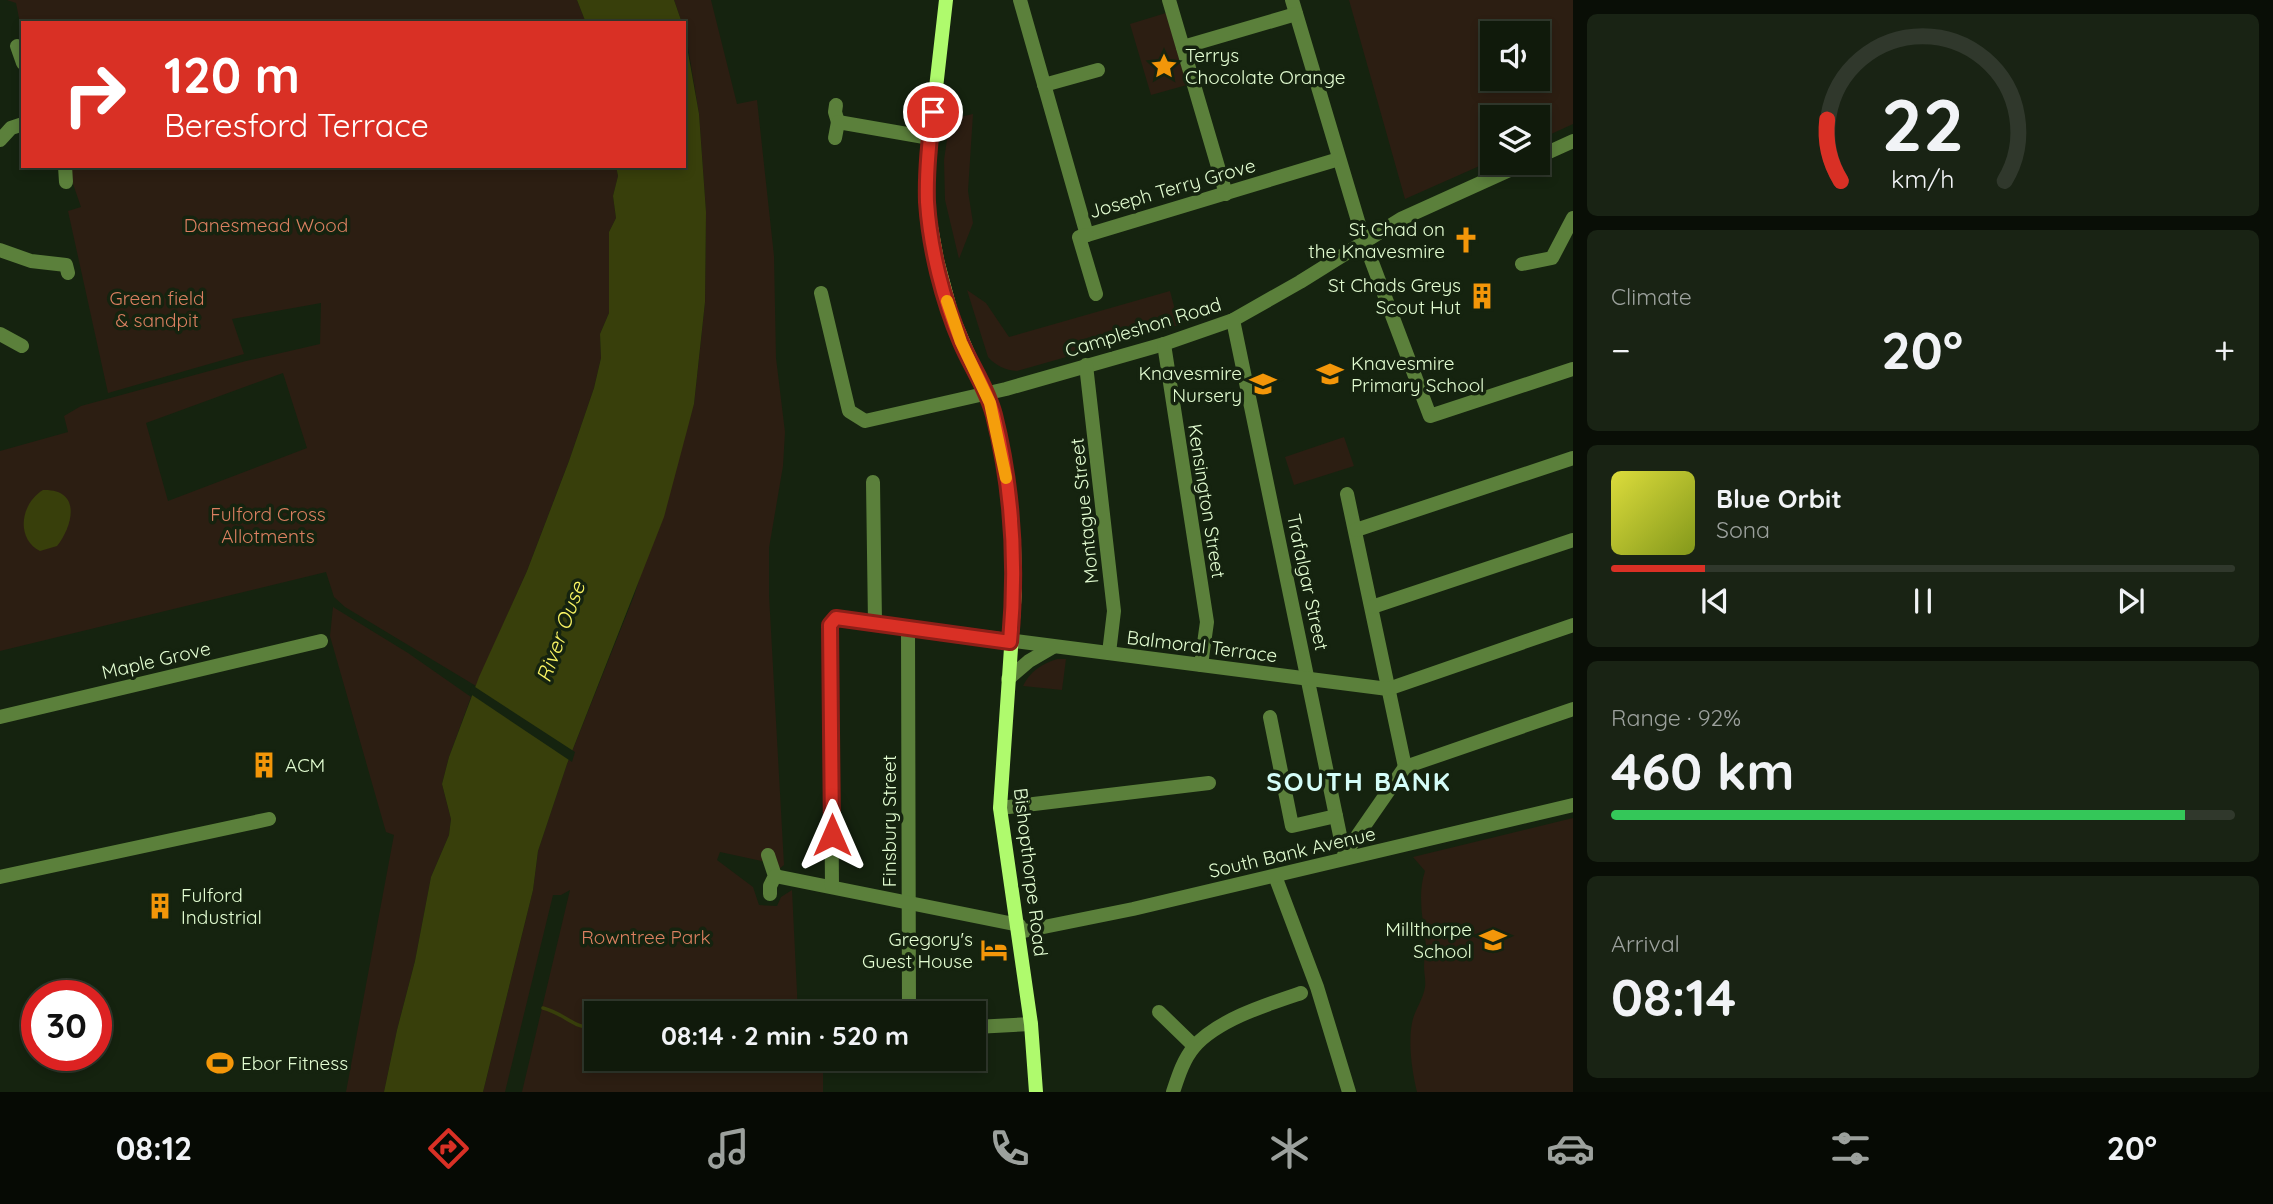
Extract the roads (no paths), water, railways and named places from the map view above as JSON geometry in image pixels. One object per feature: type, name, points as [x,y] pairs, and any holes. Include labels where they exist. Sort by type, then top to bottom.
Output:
[{"type":"street","name":"Bishopthorpe Road","points":[[946,0],[927,167],[927,205],[937,260],[961,342],[987,394],[1003,456],[1014,545],[1015,590],[1000,808],[1019,929],[1036,1092]]},
{"type":"street","name":"Joseph Terry Grove","points":[[1020,0],[1087,234],[1339,159]]},
{"type":"street","points":[[1169,0],[1226,194]]},
{"type":"street","points":[[1183,47],[1294,7],[1364,241],[1430,416],[1573,369]]},
{"type":"street","points":[[17,46],[21,57]]},
{"type":"street","points":[[1044,85],[1098,71]]},
{"type":"street","points":[[835,138],[838,122],[836,105]]},
{"type":"street","points":[[838,122],[930,138]]},
{"type":"street","points":[[0,141],[10,128],[21,125]]},
{"type":"street","points":[[1550,152],[1573,141]]},
{"type":"street","points":[[65,168],[66,182]]},
{"type":"street","name":"Campleshon Road","points":[[821,292],[849,411],[865,421],[987,394],[1164,344],[1233,320],[1401,219],[1498,175]]},
{"type":"street","points":[[1522,264],[1552,258],[1573,218]]},
{"type":"street","points":[[1087,234],[1079,237],[1096,294]]},
{"type":"street","points":[[0,250],[30,261],[66,265],[68,273]]},
{"type":"street","name":"Trafalgar Street","points":[[1233,320],[1344,855]]},
{"type":"street","points":[[0,334],[22,346]]},
{"type":"street","name":"Kensington Street","points":[[1164,344],[1207,622],[1201,665]]},
{"type":"street","name":"Montague Street","points":[[1086,366],[1114,611],[1109,653]]},
{"type":"street","points":[[1356,530],[1573,458]]},
{"type":"street","points":[[873,482],[875,624]]},
{"type":"street","points":[[1347,494],[1405,767]]},
{"type":"street","points":[[1372,607],[1573,540]]},
{"type":"street","name":"Balmoral Terrace","points":[[832,887],[830,625],[836,618],[1388,689]]},
{"type":"street","points":[[1388,689],[1573,625]]},
{"type":"street","name":"Finsbury Street","points":[[908,628],[909,1001]]},
{"type":"street","name":"Maple Grove","points":[[0,717],[321,641]]},
{"type":"street","points":[[1009,679],[1053,647]]},
{"type":"street","points":[[1344,855],[1405,767],[1573,709]]},
{"type":"street","points":[[1270,718],[1292,826],[1336,816]]},
{"type":"street","points":[[1000,808],[1209,783]]},
{"type":"street","name":"South Bank Avenue","points":[[1019,929],[1275,876],[1344,855],[1573,805]]},
{"type":"street","points":[[0,877],[269,820]]},
{"type":"street","points":[[768,855],[775,876],[770,886],[770,894]]},
{"type":"street","points":[[775,876],[1019,929]]},
{"type":"street","points":[[1275,876],[1317,987],[1349,1092]]},
{"type":"street","points":[[1173,1092],[1194,1046],[1249,1011],[1301,993]]},
{"type":"street","points":[[1159,1012],[1194,1046]]},
{"type":"street","points":[[986,1026],[1031,1024]]},
{"type":"water","points":[[577,0],[674,0],[681,21],[585,21]]},
{"type":"water","name":"River Ouse","points":[[686,41],[699,114],[706,212],[705,302],[694,404],[664,517],[567,764],[538,851],[533,890],[483,1092],[384,1092],[415,961],[431,877],[449,835],[451,819],[442,784],[449,757],[479,677],[527,571],[594,388],[601,358],[600,334],[609,313],[609,232],[616,218],[613,196],[618,176],[616,168],[686,168]]},
{"type":"water","points":[[43,490],[64,495],[71,509],[67,528],[57,546],[40,551],[27,538],[24,520],[30,503]]},
{"type":"waterway","points":[[543,1008],[584,1027]]},
{"type":"place","name":"Terrys Chocolate Orange","points":[[1164,66]]},
{"type":"place","name":"St Chad on the Knavesmire","points":[[1466,240]]},
{"type":"place","name":"St Chads Greys Scout Hut","points":[[1482,296]]},
{"type":"place","name":"Knavesmire Primary School","points":[[1330,374]]},
{"type":"place","name":"Knavesmire Nursery","points":[[1263,384]]},
{"type":"place","name":"ACM","points":[[264,765]]},
{"type":"place","name":"Fulford Industrial","points":[[160,906]]},
{"type":"place","name":"Millthorpe School","points":[[1493,940]]},
{"type":"place","name":"Gregory's Guest House","points":[[994,950]]},
{"type":"place","name":"Ebor Fitness","points":[[220,1063]]},
{"type":"district","name":"SOUTH BANK","points":[[1359,782]]},
{"type":"park label","name":"Danesmead Wood","points":[[266,225]]},
{"type":"park label","name":"Green field & sandpit","points":[[157,309]]},
{"type":"park label","name":"Fulford Cross Allotments","points":[[268,525]]},
{"type":"park label","name":"Rowntree Park","points":[[646,937]]}]
